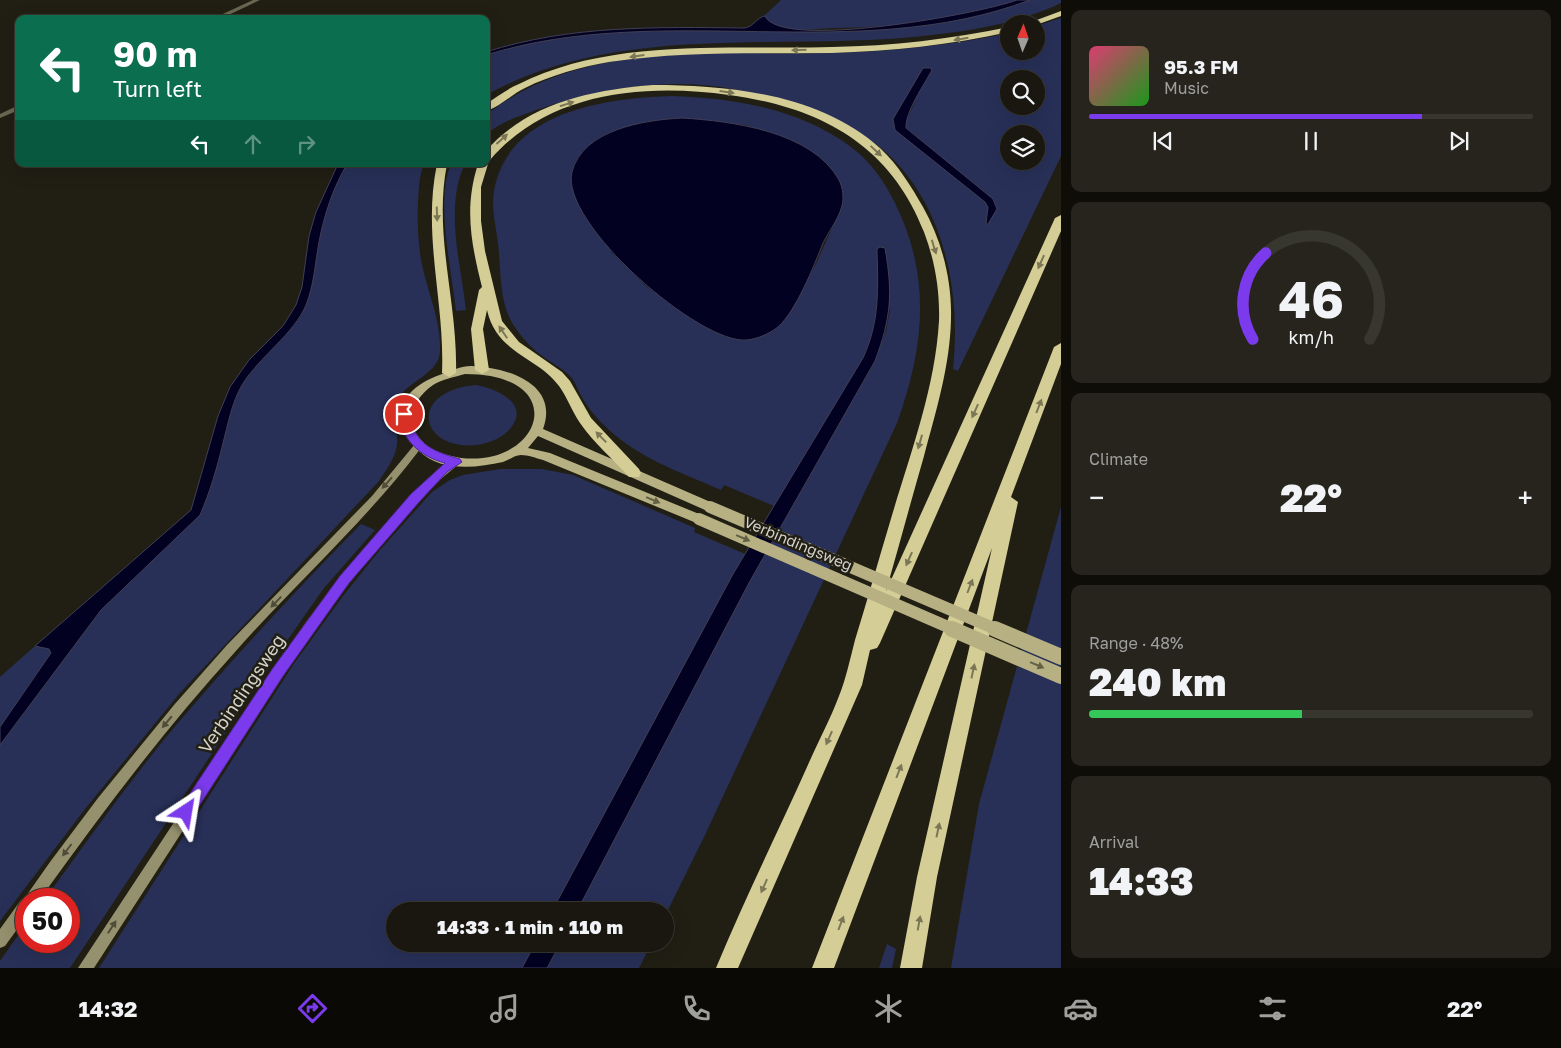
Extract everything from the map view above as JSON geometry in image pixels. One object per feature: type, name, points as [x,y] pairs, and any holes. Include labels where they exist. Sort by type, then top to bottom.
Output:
[{"type":"highway","points":[[1045,19],[1061,13]]},
{"type":"highway","points":[[490,105],[513,91],[560,72],[640,55],[692,51],[889,47],[958,39],[1000,31]]},
{"type":"highway","points":[[490,152],[507,134],[545,112],[567,104],[627,90],[698,89],[753,96],[804,110],[827,120],[866,142],[893,168],[905,184],[926,224],[941,272],[946,317],[944,342],[934,395],[849,693]]},
{"type":"highway","points":[[441,167],[437,190],[437,213],[449,345],[449,373]]},
{"type":"highway","points":[[483,167],[474,206],[478,250],[496,321],[505,336],[526,356],[557,376],[565,384],[586,421],[634,473]]},
{"type":"highway","points":[[727,968],[1061,218]]},
{"type":"highway","points":[[482,370],[477,329],[486,284]]},
{"type":"highway","points":[[823,968],[1061,347]]},
{"type":"highway","points":[[911,968],[927,877],[1021,452]]},
{"type":"main road","points":[[482,370],[500,372],[528,387],[537,398],[541,410],[541,422],[537,431],[519,450],[504,457],[482,462],[456,462],[440,458],[418,446],[406,427],[404,414],[409,402],[418,390],[431,381],[449,373],[482,370]]},
{"type":"main road","name":"Verbindingsweg","points":[[537,431],[1061,657]]},
{"type":"main road","name":"Verbindingsweg","points":[[38,888],[104,801],[182,705],[232,647],[349,526],[418,446]]},
{"type":"main road","name":"Verbindingsweg","points":[[519,450],[546,456],[699,519],[1061,676]]},
{"type":"main road","name":"Verbindingsweg","points":[[85,968],[310,625],[344,579],[416,498],[444,469],[456,462]]},
{"type":"main road","points":[[0,941],[15,920]]},
{"type":"street","points":[[224,15],[257,0]]},
{"type":"street","points":[[0,116],[15,109]]},
{"type":"shaded area","points":[[781,0],[1017,0],[972,14],[926,22],[805,30],[779,26],[764,16]]},
{"type":"shaded area","points":[[1017,0],[1030,0],[964,19],[896,29],[828,32],[621,32],[553,40],[490,54],[490,51],[518,43],[582,32],[647,28],[744,28],[765,16],[779,26],[806,30],[843,30],[927,20],[997,6]]},
{"type":"shaded area","points":[[1030,0],[1061,0],[1061,3],[1032,15],[1000,15],[1000,23],[940,34],[883,39],[709,44],[651,48],[594,56],[539,71],[490,93],[490,54],[553,40],[621,32],[828,32],[896,29],[964,19]]},
{"type":"shaded area","points":[[1061,18],[1061,156],[958,371],[953,369],[955,341],[951,284],[946,256],[937,229],[925,203],[910,180],[892,158],[860,134],[824,118],[738,90],[687,84],[636,86],[560,102],[510,120],[490,132],[490,112],[524,90],[565,73],[609,62],[654,56],[700,54],[879,51],[923,47],[1000,35],[1000,60],[1045,60],[1045,23]],"holes":[[[916,100],[905,123],[906,128],[986,193],[997,209],[986,223],[988,207],[985,202],[895,130]]]},
{"type":"shaded area","points":[[923,68],[930,68],[932,70],[912,107],[906,128],[993,199],[997,209],[988,224],[986,224],[988,207],[985,202],[895,130],[893,119]]},
{"type":"shaded area","points":[[672,96],[719,99],[766,108],[810,123],[831,134],[865,159],[882,180],[895,203],[907,231],[915,258],[919,286],[918,340],[913,368],[897,423],[672,902],[582,902],[750,581],[875,361],[886,331],[890,310],[877,249],[877,305],[869,345],[863,359],[774,506],[724,485],[721,490],[674,470],[644,455],[616,436],[589,408],[571,377],[533,348],[511,321],[502,293],[493,198],[503,164],[518,143],[539,126],[564,114],[618,100]],"holes":[[[682,118],[746,125],[793,141],[825,164],[843,204],[815,266],[795,302],[712,331],[647,287],[611,252],[585,152],[607,136],[618,130],[642,123]]]},
{"type":"shaded area","points":[[682,118],[746,126],[790,140],[810,150],[827,163],[839,180],[843,203],[798,299],[785,320],[778,327],[759,337],[747,340],[725,336],[698,323],[668,302],[637,277],[609,248],[587,220],[574,194],[572,172],[578,157],[589,146],[617,130],[651,121]]},
{"type":"shaded area","points":[[337,167],[345,167],[326,212],[313,282],[306,305],[301,316],[285,336],[257,365],[242,385],[231,413],[213,480],[200,515],[101,610],[0,745],[0,727],[51,653],[49,649],[35,646],[191,510],[218,416],[230,387],[249,360],[283,326],[296,305],[302,287],[309,236],[316,212]]},
{"type":"shaded area","points":[[345,167],[422,167],[418,201],[419,241],[422,265],[434,307],[440,339],[440,350],[439,358],[435,365],[402,393],[394,406],[397,444],[393,459],[379,481],[179,694],[85,809],[25,888],[15,888],[15,901],[0,921],[0,745],[101,610],[200,515],[213,480],[231,413],[242,385],[257,365],[301,316],[306,305],[311,290],[321,232],[333,192]]},
{"type":"shaded area","points":[[450,167],[464,167],[459,181],[455,217],[466,310],[456,311],[444,216],[446,179]]},
{"type":"shaded area","points":[[880,247],[885,248],[890,293],[884,332],[875,361],[750,581],[582,902],[557,902],[733,574],[863,358],[869,344],[877,305],[877,249]]},
{"type":"shaded area","points":[[476,385],[494,390],[510,400],[515,406],[517,413],[515,422],[501,436],[477,445],[457,444],[443,439],[433,430],[429,420],[431,408],[439,398],[454,390]]},
{"type":"shaded area","points":[[500,469],[542,469],[573,475],[695,528],[694,532],[745,554],[557,902],[386,902],[386,952],[531,952],[522,968],[99,968],[293,665],[343,596],[380,550],[432,492],[450,480],[463,475]]},
{"type":"shaded area","points":[[1061,507],[1061,968],[951,968],[979,804]]},
{"type":"shaded area","points":[[361,524],[375,530],[324,588],[279,652],[80,953],[80,888],[53,888],[126,788],[177,724]]},
{"type":"shaded area","points":[[35,646],[49,649],[51,653],[0,727],[0,677]]},
{"type":"shaded area","points":[[15,940],[15,953],[80,953],[70,968],[0,968],[0,961]]},
{"type":"shaded area","points":[[887,944],[896,949],[892,968],[879,968]]},
{"type":"shaded area","points":[[531,952],[556,952],[547,968],[522,968]]},
{"type":"shaded area","points":[[556,952],[647,952],[639,968],[547,968]]},
{"type":"route","points":[[186,812],[278,672],[344,579],[416,498],[444,469],[456,462],[440,458],[418,446],[412,440],[406,427],[404,414]]}]
